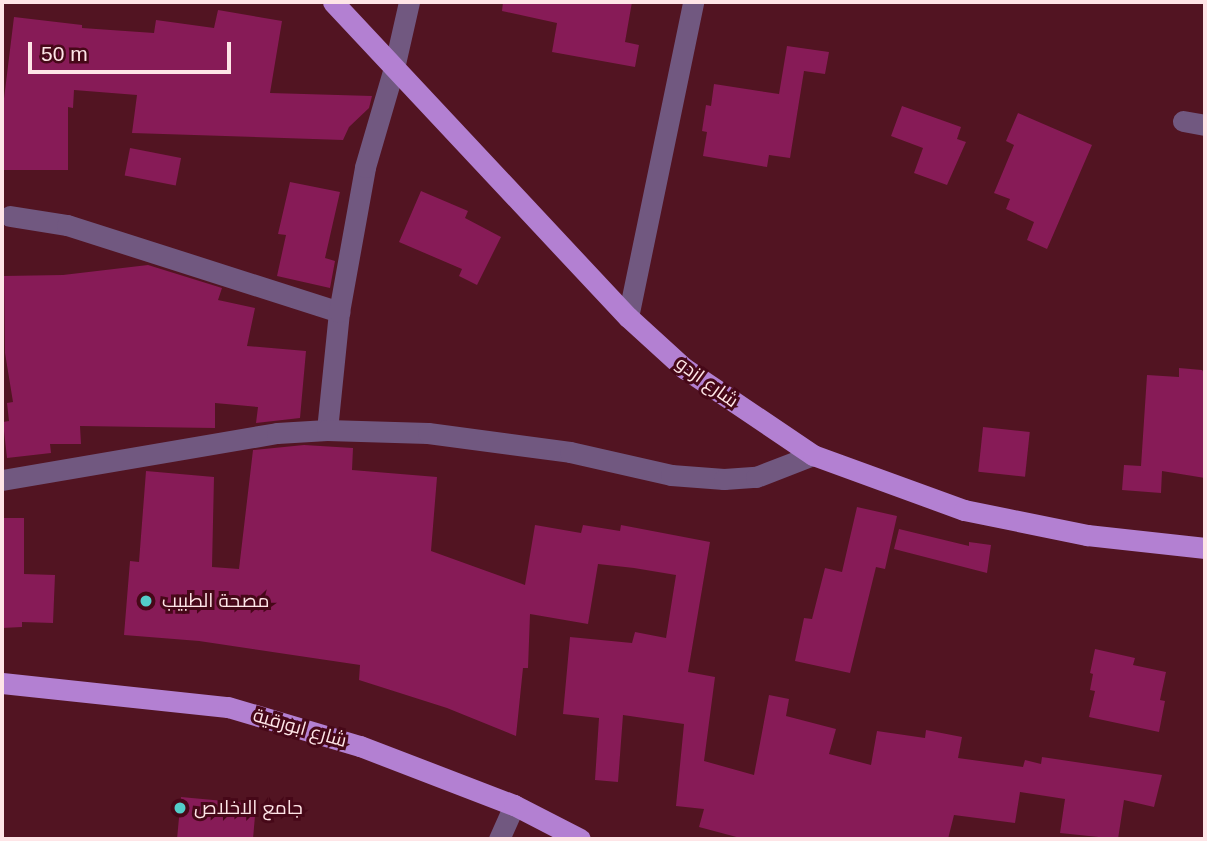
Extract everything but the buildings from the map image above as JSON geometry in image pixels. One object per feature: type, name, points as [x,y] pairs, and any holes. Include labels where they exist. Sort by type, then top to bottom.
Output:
[{"type":"main road","name":"شارع ازدو","points":[[333,2],[628,317],[684,368],[813,455],[964,510],[1087,535],[1205,548]]},
{"type":"main road","name":"شارع ابورقية","points":[[2,688],[228,707],[360,746],[514,805],[580,839]]},
{"type":"street","points":[[327,430],[339,312],[365,167],[394,68],[409,2]]},
{"type":"street","points":[[628,317],[693,2]]},
{"type":"street","points":[[1183,121],[1205,125]]},
{"type":"street","points":[[10,216],[67,225],[339,312]]},
{"type":"street","points":[[2,480],[278,433],[327,430],[428,433],[570,452],[671,475],[724,479],[756,477],[813,455]]},
{"type":"street","points":[[499,839],[514,805]]},
{"type":"place","name":"مصحة الطبيب","points":[[146,601]]},
{"type":"place","name":"جامع الاخلاص","points":[[180,808]]}]
